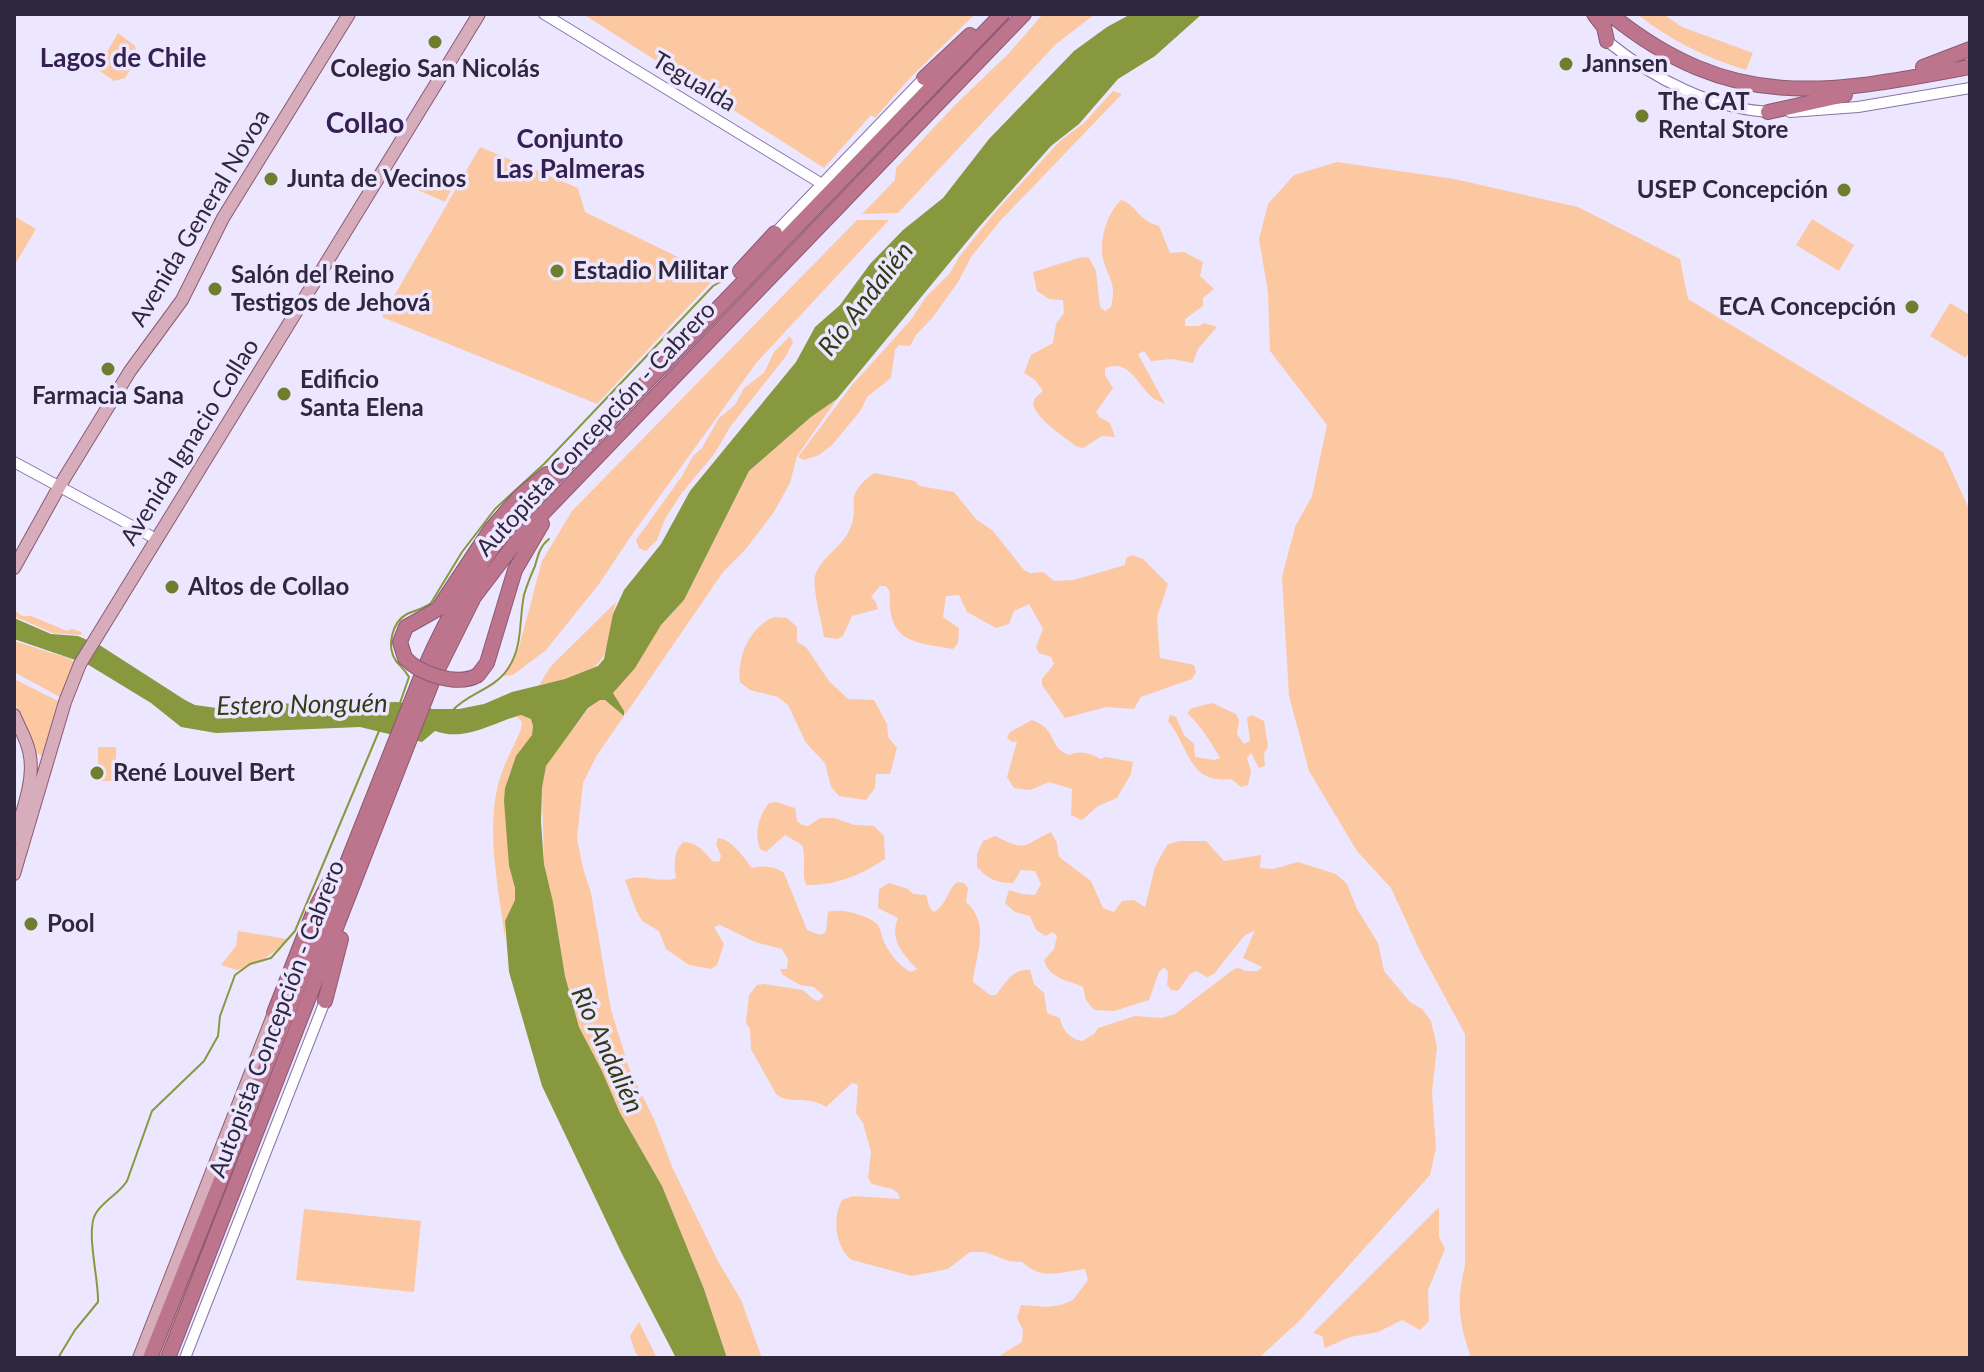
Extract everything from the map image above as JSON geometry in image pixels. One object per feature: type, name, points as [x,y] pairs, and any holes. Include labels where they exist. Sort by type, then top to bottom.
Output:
[{"type":"highway","points":[[924,78],[995,14]]},
{"type":"highway","name":"Autopista Concepción - Cabrero","points":[[168,1358],[354,884],[447,619],[479,565],[517,516],[1002,14]]},
{"type":"highway","name":"Autopista Concepción - Cabrero","points":[[422,691],[484,581],[519,538],[1024,14]]},
{"type":"highway","points":[[1594,14],[1604,27],[1607,41]]},
{"type":"highway","points":[[1610,14],[1670,55],[1707,73],[1736,82],[1797,90],[1837,89],[1970,67]]},
{"type":"highway","points":[[1623,14],[1682,53],[1750,77],[1782,82],[1831,81],[1970,58]]},
{"type":"highway","points":[[1923,67],[1970,49]]},
{"type":"highway","points":[[1768,112],[1887,82]]},
{"type":"highway","points":[[657,371],[692,326],[775,233]]},
{"type":"highway","points":[[570,485],[519,561],[508,588],[487,663],[478,675],[464,681],[454,681],[413,665],[405,658],[400,642],[406,627],[438,609],[480,544],[520,496],[583,448]]},
{"type":"highway","name":"Autopista Concepción - Cabrero","points":[[150,1358],[361,825],[401,743]]},
{"type":"highway","points":[[274,1013],[314,911],[361,825]]},
{"type":"highway","points":[[325,1001],[354,884]]},
{"type":"main road","name":"Avenida General Novoa","points":[[14,568],[59,487],[134,365],[176,310],[223,218],[349,14]]},
{"type":"main road","name":"Avenida Ignacio Collao","points":[[14,874],[65,702],[80,664],[479,14]]},
{"type":"main road","points":[[14,715],[31,761],[14,839]]},
{"type":"main road","points":[[139,1358],[274,1013]]},
{"type":"street","name":"Tegualda","points":[[544,14],[822,184]]},
{"type":"street","points":[[1607,41],[1649,70],[1685,89],[1732,105],[1768,112],[1839,110],[1970,88]]},
{"type":"street","points":[[775,233],[924,78]]},
{"type":"street","points":[[14,462],[156,539]]},
{"type":"street","points":[[185,1358],[325,1001]]},
{"type":"shaded area","points":[[583,14],[973,16],[909,79],[875,118],[871,115],[824,168]]},
{"type":"shaded area","points":[[1043,14],[1095,14],[1056,44],[898,213],[862,214],[895,180],[896,168]]},
{"type":"shaded area","points":[[1637,14],[1663,14],[1682,27],[1753,53],[1746,70],[1689,47]]},
{"type":"shaded area","points":[[118,33],[135,46],[138,56],[125,78],[114,81],[97,69]]},
{"type":"shaded area","points":[[1113,91],[1122,94],[1000,221],[971,257],[958,282],[910,346],[899,345],[895,350],[891,378],[867,397],[861,410],[832,445],[819,455],[804,460],[798,457],[852,385],[950,273],[997,210],[1060,141],[1084,123]]},
{"type":"shaded area","name":"Estadio Militar","points":[[480,147],[578,188],[585,212],[717,276],[597,404],[382,317]]},
{"type":"shaded area","points":[[1337,162],[1454,179],[1578,207],[1680,259],[1688,299],[1943,452],[1970,511],[1970,1358],[1471,1358],[1461,1323],[1460,1302],[1465,1265],[1465,1034],[1420,951],[1391,888],[1357,851],[1309,771],[1289,696],[1282,577],[1295,527],[1312,496],[1327,425],[1270,351],[1268,292],[1259,239],[1268,204],[1294,175]]},
{"type":"shaded area","points":[[425,175],[452,188],[445,202],[418,190]]},
{"type":"shaded area","points":[[1121,200],[1159,226],[1170,253],[1184,252],[1203,262],[1200,276],[1214,289],[1203,298],[1203,306],[1185,319],[1185,326],[1204,323],[1217,327],[1198,349],[1193,363],[1172,359],[1151,361],[1144,351],[1138,354],[1165,404],[1153,398],[1127,370],[1114,366],[1105,368],[1105,375],[1113,388],[1096,412],[1110,423],[1115,437],[1102,436],[1083,448],[1076,446],[1042,419],[1034,400],[1043,391],[1035,380],[1024,373],[1031,355],[1053,343],[1056,324],[1064,313],[1063,300],[1049,299],[1037,291],[1033,272],[1082,257],[1089,258],[1096,271],[1100,307],[1105,311],[1111,307],[1113,287],[1103,259],[1102,244],[1108,219]]},
{"type":"shaded area","points":[[14,216],[36,229],[14,266]]},
{"type":"shaded area","points":[[1812,219],[1854,245],[1839,271],[1796,245]]},
{"type":"shaded area","points":[[857,220],[889,220],[757,362],[599,584],[546,650],[513,675],[503,676],[519,647],[542,561],[572,511]]},
{"type":"shaded area","points":[[1950,303],[1970,315],[1970,350],[1966,358],[1930,336]]},
{"type":"shaded area","points":[[790,336],[793,342],[786,356],[681,494],[665,519],[657,540],[646,551],[639,548],[636,540],[693,456],[702,448],[719,418],[735,405],[744,388],[764,373],[774,352]]},
{"type":"shaded area","points":[[837,399],[797,456],[790,483],[774,512],[745,550],[723,572],[625,715],[613,693],[661,625],[684,600],[749,471],[811,417]]},
{"type":"shaded area","points":[[874,473],[954,492],[976,519],[993,531],[1024,570],[1043,572],[1054,581],[1074,580],[1125,565],[1126,558],[1132,555],[1143,559],[1168,584],[1157,617],[1160,658],[1194,665],[1196,672],[1192,679],[1141,697],[1134,709],[1106,707],[1065,718],[1042,685],[1042,679],[1054,664],[1051,657],[1039,653],[1036,647],[1043,629],[1029,604],[1014,611],[1009,624],[996,628],[967,612],[959,595],[946,596],[943,617],[959,628],[958,643],[953,649],[905,637],[893,621],[890,592],[886,586],[880,586],[871,597],[878,609],[852,616],[843,636],[837,639],[824,637],[815,576],[849,531],[857,489]]},
{"type":"shaded area","points":[[616,602],[609,640],[600,662],[583,674],[539,685],[551,666]]},
{"type":"shaded area","points":[[14,610],[22,616],[31,616],[67,631],[82,632],[81,635],[52,633],[14,616]]},
{"type":"shaded area","points":[[774,617],[787,618],[797,627],[797,642],[806,647],[829,681],[848,699],[874,700],[887,724],[888,737],[897,748],[890,774],[876,774],[875,788],[866,800],[839,796],[831,787],[825,763],[806,743],[788,705],[778,697],[750,690],[740,682],[741,662],[747,644],[758,628]]},
{"type":"shaded area","points":[[14,641],[71,659],[75,665],[60,697],[14,672]]},
{"type":"shaded area","points":[[14,679],[58,701],[42,756],[34,752],[14,700]]},
{"type":"shaded area","points":[[605,700],[624,716],[597,755],[583,783],[577,838],[591,893],[611,1010],[630,1071],[654,1119],[673,1169],[718,1261],[741,1300],[762,1358],[727,1358],[704,1289],[662,1186],[620,1113],[579,1027],[565,976],[544,864],[542,788],[546,766],[555,752],[589,708]]},
{"type":"shaded area","points":[[1212,703],[1236,714],[1239,720],[1237,734],[1244,744],[1250,741],[1247,718],[1252,715],[1264,721],[1268,747],[1264,753],[1265,766],[1259,768],[1251,753],[1247,758],[1251,771],[1248,785],[1241,787],[1231,779],[1206,776],[1198,770],[1168,721],[1170,715],[1176,717],[1184,735],[1194,744],[1195,757],[1220,758],[1187,713],[1192,708]]},
{"type":"shaded area","points":[[516,716],[531,719],[533,726],[532,735],[510,772],[505,788],[509,866],[515,900],[505,921],[505,939],[494,857],[494,814],[501,775],[521,729],[522,722]]},
{"type":"shaded area","points":[[1032,720],[1046,729],[1058,748],[1069,755],[1085,753],[1100,759],[1106,757],[1133,762],[1131,774],[1117,798],[1098,806],[1082,820],[1071,815],[1072,789],[1049,782],[1030,790],[1014,788],[1007,777],[1017,741],[1007,738],[1010,732]]},
{"type":"shaded area","points":[[98,747],[116,747],[116,781],[98,781]]},
{"type":"shaded area","points":[[769,803],[795,808],[797,821],[802,825],[808,826],[820,818],[834,818],[854,825],[874,826],[884,836],[885,859],[847,878],[827,884],[806,885],[802,845],[785,835],[766,852],[760,849],[757,831],[762,814]]},
{"type":"shaded area","points":[[1051,832],[1059,857],[1091,881],[1103,908],[1114,912],[1122,901],[1134,900],[1145,907],[1155,867],[1167,845],[1179,841],[1206,841],[1224,861],[1261,855],[1260,868],[1273,869],[1298,862],[1336,874],[1347,884],[1357,909],[1378,943],[1384,971],[1431,1021],[1437,1047],[1432,1092],[1436,1148],[1430,1175],[1300,1320],[1259,1358],[996,1358],[1022,1342],[1023,1330],[1017,1318],[1021,1305],[1047,1307],[1073,1300],[1088,1280],[1085,1269],[1037,1272],[1022,1262],[1009,1261],[985,1252],[970,1252],[948,1269],[912,1276],[852,1260],[842,1248],[837,1232],[837,1215],[842,1200],[853,1196],[900,1199],[892,1189],[872,1184],[868,1178],[871,1152],[863,1123],[856,1113],[858,1085],[852,1083],[826,1107],[776,1094],[751,1049],[750,1029],[746,1023],[749,995],[757,985],[803,990],[818,1001],[824,996],[814,987],[800,985],[783,975],[780,969],[787,969],[788,959],[782,949],[755,942],[720,925],[714,927],[724,944],[717,965],[711,969],[689,965],[666,949],[659,931],[642,921],[625,880],[676,878],[676,854],[683,842],[696,845],[712,861],[719,862],[721,856],[716,844],[718,838],[723,839],[752,868],[769,867],[784,873],[807,930],[820,935],[826,932],[828,912],[833,911],[868,918],[878,925],[893,956],[911,972],[917,969],[896,940],[898,918],[878,908],[879,889],[889,883],[908,889],[913,894],[926,895],[934,912],[957,882],[964,883],[968,888],[966,902],[974,911],[980,930],[973,982],[990,995],[996,995],[1006,981],[1019,971],[1030,970],[1034,984],[1044,993],[1047,1013],[1060,1018],[1067,1033],[1082,1041],[1098,1028],[1135,1016],[1162,1018],[1175,1014],[1234,969],[1258,971],[1262,967],[1243,958],[1255,930],[1244,936],[1214,974],[1207,977],[1196,971],[1190,974],[1178,991],[1171,990],[1167,985],[1168,972],[1164,967],[1159,972],[1149,1000],[1114,1011],[1094,1010],[1086,1000],[1083,987],[1060,978],[1046,966],[1044,960],[1054,949],[1057,936],[1052,932],[1046,936],[1036,930],[1030,916],[1015,912],[1005,903],[1009,890],[1035,895],[1041,884],[1035,871],[1021,870],[1013,883],[1007,883],[993,880],[977,867],[977,854],[983,841],[995,836],[1024,845]]},
{"type":"shaded area","points":[[339,891],[344,893],[161,1358],[156,1358]]},
{"type":"shaded area","points":[[238,931],[287,939],[265,958],[237,970],[221,965],[236,946]]},
{"type":"shaded area","points":[[1439,1207],[1439,1237],[1445,1249],[1428,1290],[1429,1321],[1420,1330],[1402,1320],[1378,1332],[1350,1337],[1325,1348],[1322,1336],[1313,1333]]},
{"type":"shaded area","points":[[304,1209],[421,1221],[414,1292],[296,1280]]},
{"type":"shaded area","points":[[639,1322],[657,1358],[640,1358],[635,1352],[630,1336]]},
{"type":"water","points":[[1131,14],[1202,14],[1155,56],[1118,79],[1079,124],[1051,146],[979,227],[837,399],[811,417],[749,471],[684,600],[661,625],[635,668],[613,693],[624,716],[605,700],[600,700],[588,708],[546,766],[541,822],[544,864],[565,976],[579,1027],[620,1113],[662,1186],[704,1289],[727,1358],[676,1358],[622,1254],[542,1086],[509,972],[505,921],[515,900],[515,888],[509,866],[505,788],[516,756],[532,735],[531,719],[521,715],[468,733],[435,731],[422,742],[360,727],[216,733],[181,727],[151,703],[87,664],[14,639],[14,618],[51,634],[78,636],[101,646],[195,705],[224,709],[281,703],[397,702],[433,709],[459,709],[565,679],[598,666],[604,659],[613,614],[624,590],[661,544],[690,491],[796,362],[815,327],[840,305],[870,264],[903,230],[943,198],[989,139],[1074,51]]},
{"type":"waterway","name":"Estero Nonguén","points":[[400,703],[409,677],[391,649],[392,635],[398,623],[407,614],[431,603],[462,552],[495,509],[544,464],[720,282]]},
{"type":"waterway","points":[[452,711],[497,681],[509,667],[519,641],[525,591],[540,551],[549,539]]},
{"type":"waterway","name":"Estero Nonguén","points":[[58,1358],[75,1330],[98,1302],[92,1243],[96,1213],[127,1181],[152,1111],[204,1061],[218,1036],[220,1016],[235,975],[250,964],[271,958],[295,931],[379,731]]},
{"type":"place","name":"Colegio San Nicolás","points":[[435,42]]},
{"type":"place","name":"Jannsen","points":[[1566,64]]},
{"type":"place","name":"The CAT Rental Store","points":[[1642,116]]},
{"type":"place","name":"Junta de Vecinos","points":[[271,179]]},
{"type":"place","name":"USEP Concepción","points":[[1844,190]]},
{"type":"place","name":"Estadio Militar","points":[[557,271]]},
{"type":"place","name":"Salón del Reino Testigos de Jehová","points":[[215,289]]},
{"type":"place","name":"ECA Concepción","points":[[1912,307]]},
{"type":"place","name":"Farmacia Sana","points":[[108,369]]},
{"type":"place","name":"Edificio Santa Elena","points":[[284,394]]},
{"type":"place","name":"Altos de Collao","points":[[172,587]]},
{"type":"place","name":"René Louvel Bert","points":[[97,773]]},
{"type":"place","name":"Pool","points":[[31,924]]},
{"type":"district","name":"Lagos de Chile","points":[[123,59]]},
{"type":"district","name":"Collao","points":[[365,124]]},
{"type":"district","name":"Conjunto Las Palmeras","points":[[570,155]]},
{"type":"water label","name":"Río Andalién","points":[[866,299]]},
{"type":"water label","name":"Río Andalién","points":[[607,1050]]}]
